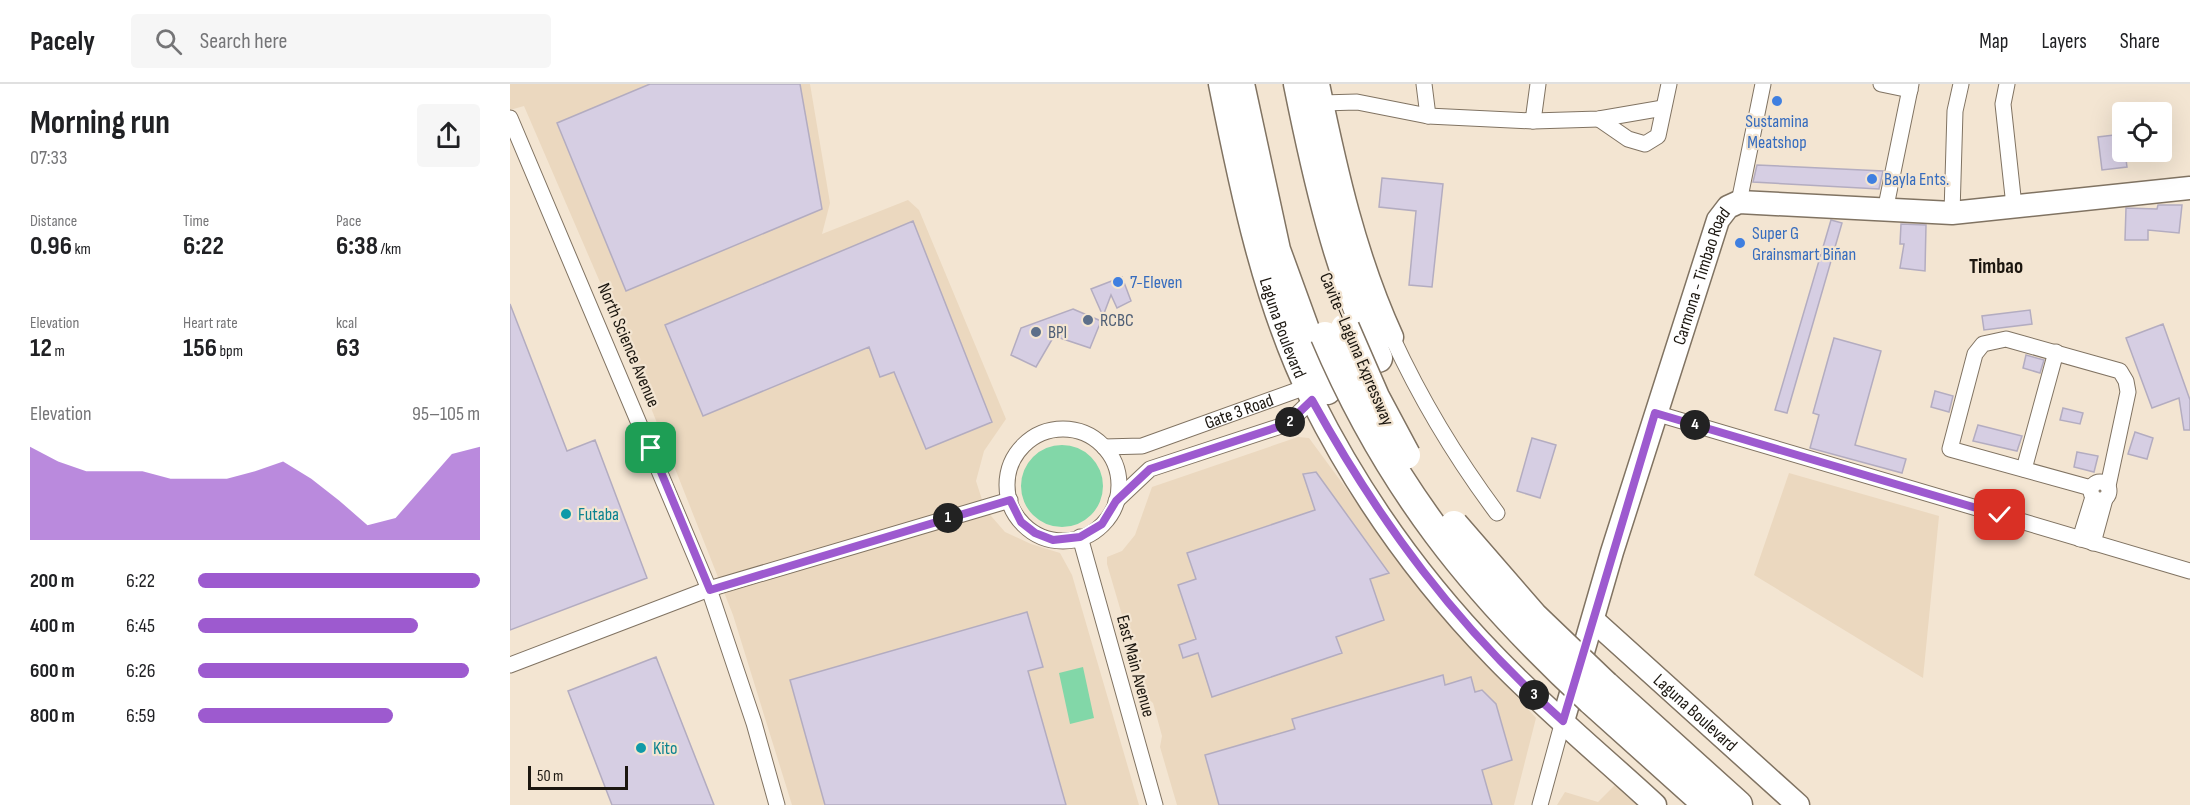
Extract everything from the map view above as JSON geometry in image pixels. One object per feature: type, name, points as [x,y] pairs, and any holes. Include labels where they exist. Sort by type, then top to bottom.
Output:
[{"type":"highway","points":[[1240,84],[1275,250],[1317,388]]},
{"type":"highway","name":"Cavite–Laguna Expressway","points":[[1259,84],[1272,158],[1291,235],[1335,332],[1391,428],[1435,498],[1502,583],[1598,692],[1708,805]]},
{"type":"highway","name":"Cavite–Laguna Expressway","points":[[1278,84],[1335,332]]},
{"type":"highway","points":[[1298,84],[1332,231],[1354,300],[1381,346]]},
{"type":"highway","name":"Cavite–Laguna Expressway","points":[[1598,692],[1738,805]]},
{"type":"main road","name":"Laguna Boulevard","points":[[1220,84],[1254,237],[1277,311],[1317,388],[1368,498],[1423,574],[1495,657],[1654,805]]},
{"type":"main road","points":[[1320,94],[1336,174],[1381,346]]},
{"type":"main road","name":"Carmona - Timbao Road","points":[[1563,721],[1655,413],[1718,220],[1728,207],[1739,202],[1952,213],[2190,188]]},
{"type":"main road","name":"Gate 3 Road","points":[[1317,388],[1381,346]]},
{"type":"main road","name":"Laguna Boulevard","points":[[1593,620],[1798,805]]},
{"type":"street","points":[[1424,84],[1428,116]]},
{"type":"street","points":[[1533,121],[1538,84]]},
{"type":"street","points":[[1599,119],[1628,139],[1644,144],[1658,136],[1668,84]]},
{"type":"street","points":[[1739,202],[1763,84]]},
{"type":"street","points":[[1881,84],[1910,87],[1885,211]]},
{"type":"street","points":[[1952,213],[1955,111],[1961,84]]},
{"type":"street","points":[[2007,84],[2003,104],[2014,206]]},
{"type":"street","points":[[1320,94],[1428,116],[1533,121],[1599,119],[1664,108]]},
{"type":"street","name":"North Science Avenue","points":[[510,118],[710,590],[777,805]]},
{"type":"street","points":[[2087,541],[2099,490],[2113,430],[2123,412],[2128,392],[2126,381],[2120,372],[2006,339],[1983,344],[1975,354],[1950,449],[2099,490]]},
{"type":"street","points":[[1381,346],[1425,402],[1468,474],[1497,513]]},
{"type":"street","points":[[2024,469],[2056,352]]},
{"type":"street","name":"Gate 3 Road","points":[[1104,447],[1142,446],[1317,388]]},
{"type":"street","name":"Gate 3 Road","points":[[1116,501],[1150,469],[1287,424],[1317,388]]},
{"type":"street","points":[[1655,413],[2190,571]]},
{"type":"street","points":[[1072,429],[1090,436],[1104,447],[1113,460],[1118,476],[1116,501],[1102,524],[1080,537],[1053,540],[1035,533],[1021,522],[1010,500],[1008,477],[1012,462],[1030,439],[1053,430],[1072,429]]},
{"type":"street","points":[[510,665],[548,648],[710,590],[1010,500]]},
{"type":"street","name":"East Main Avenue","points":[[1080,537],[1155,805]]},
{"type":"street","points":[[1540,805],[1563,721]]},
{"type":"shaded area","points":[[510,84],[810,84],[830,203],[822,234],[908,200],[919,210],[1006,419],[984,451],[976,481],[985,509],[1005,532],[1031,544],[1060,553],[1072,575],[1139,805],[792,805],[733,615],[615,317],[524,106],[510,110]]},
{"type":"shaded area","points":[[1298,437],[1309,438],[1424,594],[1536,718],[1514,805],[1177,805],[1160,747],[1162,736],[1153,703],[1146,697],[1107,564],[1107,557],[1122,551],[1135,535],[1152,487]]},
{"type":"shaded area","points":[[1789,473],[1939,516],[1923,678],[1754,575]]},
{"type":"shaded area","points":[[1617,783],[1641,805],[1557,805],[1565,792],[1598,802]]},
{"type":"green space","points":[[1062,445],[1078,448],[1091,457],[1100,470],[1103,486],[1100,502],[1091,515],[1078,524],[1062,527],[1046,524],[1033,515],[1024,502],[1021,486],[1024,470],[1033,457],[1046,448]]},
{"type":"green space","points":[[1083,667],[1094,718],[1070,724],[1059,673]]},
{"type":"building","points":[[650,84],[800,84],[822,209],[626,291],[557,123]]},
{"type":"building","points":[[2112,135],[2112,162],[2126,162],[2127,167],[2102,170],[2098,137]]},
{"type":"building","points":[[1757,165],[1883,171],[1879,189],[1753,182]]},
{"type":"building","points":[[1382,178],[1443,184],[1432,287],[1409,285],[1416,211],[1379,207]]},
{"type":"building","points":[[2158,205],[2182,205],[2179,233],[2148,230],[2148,240],[2125,240],[2126,208],[2157,209]]},
{"type":"building","points":[[1831,220],[1842,223],[1787,413],[1775,410]]},
{"type":"building","points":[[913,221],[992,422],[926,449],[894,372],[880,377],[869,347],[703,416],[665,325]]},
{"type":"building","points":[[1901,224],[1926,225],[1925,271],[1900,268],[1904,244],[1900,244]]},
{"type":"building","points":[[1122,277],[1131,301],[1117,308],[1111,295],[1103,316],[1091,289]]},
{"type":"building","name":"Futaba","points":[[510,304],[567,451],[595,440],[647,578],[510,630]]},
{"type":"building","points":[[1073,309],[1101,321],[1090,348],[1054,336],[1036,367],[1011,355],[1021,328]]},
{"type":"building","points":[[2030,310],[2032,324],[1984,330],[1982,316]]},
{"type":"building","points":[[2163,324],[2190,400],[2190,430],[2184,430],[2179,398],[2152,408],[2126,338]]},
{"type":"building","points":[[1834,338],[1881,351],[1855,445],[1906,459],[1902,473],[1810,448],[1819,415],[1813,413]]},
{"type":"building","points":[[2026,355],[2044,360],[2040,373],[2023,368]]},
{"type":"building","points":[[1935,391],[1953,396],[1949,412],[1931,407]]},
{"type":"building","points":[[2063,408],[2083,413],[2080,424],[2060,420]]},
{"type":"building","points":[[1978,425],[2022,436],[2017,451],[1973,441]]},
{"type":"building","points":[[2135,432],[2153,438],[2147,459],[2128,454]]},
{"type":"building","points":[[1532,438],[1556,445],[1540,498],[1517,491]]},
{"type":"building","points":[[2077,452],[2098,456],[2094,472],[2074,467]]},
{"type":"building","points":[[1316,472],[1389,573],[1370,579],[1384,620],[1336,637],[1342,653],[1212,697],[1198,653],[1183,658],[1179,645],[1196,639],[1178,585],[1196,579],[1187,553],[1315,510],[1303,474]]},
{"type":"building","points":[[1027,612],[1043,667],[1028,671],[1066,805],[825,805],[790,680]]},
{"type":"building","name":"Kito","points":[[656,657],[714,805],[612,805],[568,691]]},
{"type":"building","points":[[1443,675],[1445,685],[1471,677],[1475,692],[1482,690],[1496,704],[1512,760],[1482,770],[1492,805],[1219,805],[1205,755],[1295,729],[1292,719]]},
{"type":"place","name":"Sustamina Meatshop","points":[[1777,101]]},
{"type":"place","name":"Bayla Ents.","points":[[1872,179]]},
{"type":"place","name":"Super G Grainsmart Biñan","points":[[1740,243]]},
{"type":"place","name":"7-Eleven","points":[[1118,282]]},
{"type":"place","name":"RCBC","points":[[1088,320]]},
{"type":"place","name":"BPI","points":[[1036,332]]},
{"type":"place","name":"Futaba","points":[[566,514]]},
{"type":"place","name":"Kito","points":[[641,748]]},
{"type":"district","name":"Timbao","points":[[1996,266]]},
{"type":"route","points":[[651,448],[710,590],[1010,500],[1021,522],[1035,533],[1053,540],[1071,540],[1092,532],[1102,524],[1116,501],[1150,469],[1287,424],[1312,400],[1368,498],[1436,590],[1495,657],[1563,721],[1655,413],[2000,515]]}]
